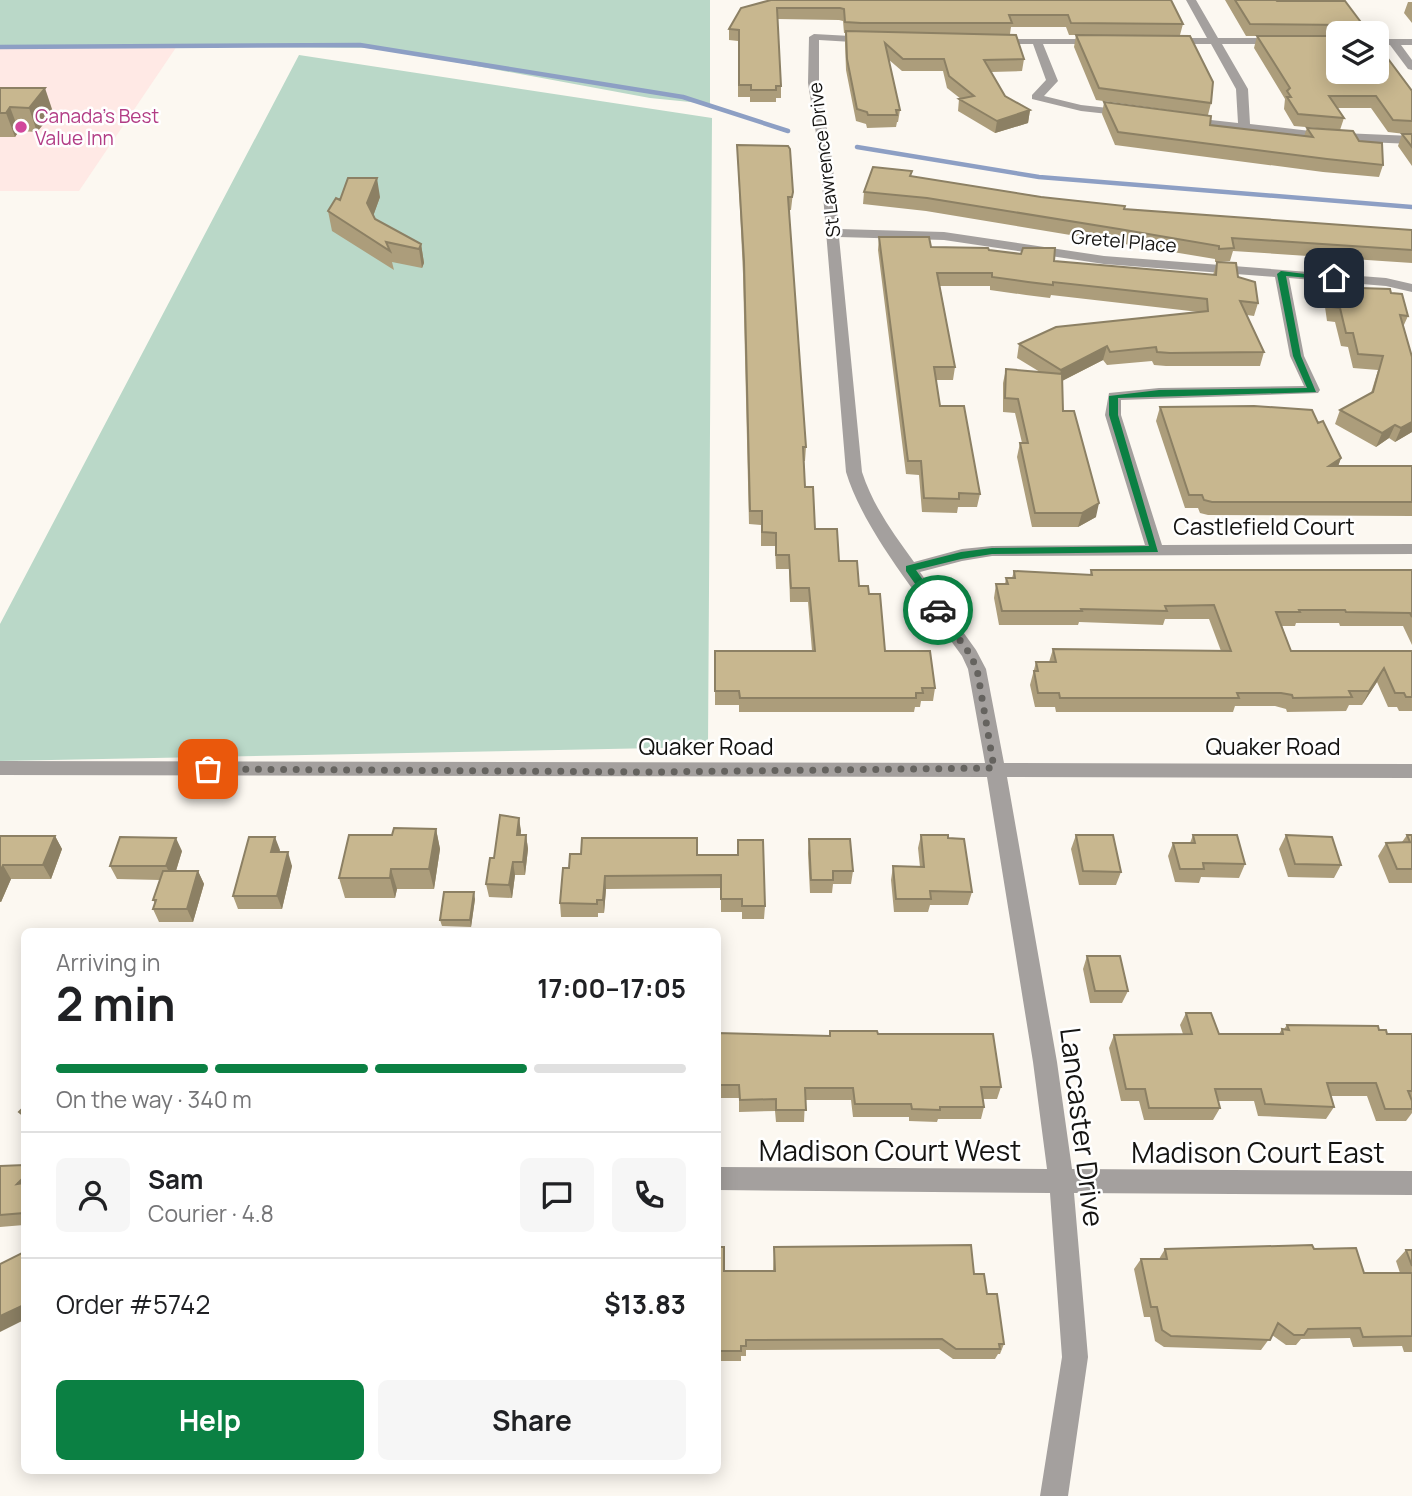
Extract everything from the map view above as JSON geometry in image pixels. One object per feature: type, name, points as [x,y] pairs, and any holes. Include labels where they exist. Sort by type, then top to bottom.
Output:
[{"type":"street","points":[[1191,0],[1244,95],[1244,127]]},
{"type":"street","name":"St Lawrence Drive","points":[[887,41],[814,37],[812,56],[826,159],[854,472],[861,494],[875,520],[970,654],[977,669],[994,768]]},
{"type":"street","points":[[983,41],[1119,41]]},
{"type":"street","points":[[1037,41],[1052,81],[1037,97],[1081,108],[1135,114]]},
{"type":"street","points":[[1160,41],[1297,41]]},
{"type":"street","points":[[1389,42],[1412,42]]},
{"type":"street","points":[[1393,42],[1412,67]]},
{"type":"street","points":[[1176,119],[1350,139],[1412,140]]},
{"type":"street","name":"Gretel Place","points":[[833,233],[944,236],[1104,260],[1386,282],[1412,288]]},
{"type":"street","points":[[1155,550],[1114,415],[1114,396],[1159,392],[1313,390],[1297,356],[1281,274]]},
{"type":"street","name":"Castlefield Court","points":[[909,569],[961,555],[992,551],[1412,549]]},
{"type":"street","name":"Quaker Road","points":[[0,768],[640,772],[994,768],[1412,771]]},
{"type":"street","name":"Lancaster Drive","points":[[994,768],[1045,1062],[1061,1181],[1075,1357],[1054,1496]]},
{"type":"street","name":"Madison Court West","points":[[721,1180],[1061,1181]]},
{"type":"street","name":"Madison Court East","points":[[1061,1181],[1412,1183]]},
{"type":"shaded area","points":[[0,45],[177,46],[79,191],[0,191]]},
{"type":"green space","points":[[0,0],[710,0],[710,104],[650,98],[379,48],[0,45]]},
{"type":"green space","points":[[299,55],[712,118],[708,747],[0,761],[0,624]]},
{"type":"building","points":[[771,0],[1171,0],[1183,24],[1071,23],[1068,15],[1009,15],[1012,23],[861,23],[845,22],[844,9],[840,8],[777,8],[781,86],[776,86],[776,90],[751,90],[751,85],[739,85],[739,30],[729,29],[741,8]]},
{"type":"building","points":[[1235,0],[1345,1],[1360,21],[1326,21],[1326,25],[1250,24]]},
{"type":"building","points":[[846,31],[1016,35],[1024,59],[984,60],[1005,96],[1030,110],[997,121],[959,99],[974,96],[949,76],[944,59],[903,59],[885,43],[900,110],[896,110],[897,115],[868,115],[867,112],[857,109],[847,59]]},
{"type":"building","points":[[1076,35],[1190,36],[1213,82],[1211,103],[1099,88]]},
{"type":"building","points":[[1257,36],[1326,36],[1326,84],[1389,84],[1389,60],[1412,91],[1412,121],[1393,120],[1376,96],[1329,96],[1344,118],[1298,114],[1287,97],[1291,97],[1287,91],[1290,88]]},
{"type":"building","points":[[0,88],[45,88],[29,108],[10,107],[6,113],[0,113]]},
{"type":"building","points":[[1104,102],[1211,116],[1210,125],[1313,137],[1307,128],[1353,131],[1359,141],[1382,143],[1383,165],[1118,132]]},
{"type":"building","points":[[1402,134],[1412,134],[1412,147]]},
{"type":"building","points":[[737,145],[788,146],[790,149],[793,192],[792,197],[788,197],[806,447],[803,447],[805,487],[813,487],[815,529],[837,529],[839,561],[857,561],[859,586],[868,586],[869,594],[880,594],[885,651],[930,651],[935,688],[922,688],[923,693],[916,693],[916,698],[740,698],[739,691],[715,691],[715,651],[815,651],[809,588],[791,588],[789,555],[776,555],[776,533],[762,532],[762,511],[750,511],[744,261]]},
{"type":"building","points":[[873,167],[912,171],[910,176],[1041,197],[1125,206],[1124,209],[1412,230],[1412,250],[1232,238],[1234,248],[1219,249],[1219,246],[927,198],[864,192]]},
{"type":"building","points":[[348,178],[377,178],[367,203],[375,219],[421,244],[419,249],[386,242],[390,251],[328,211],[336,198],[340,200]]},
{"type":"building","points":[[879,237],[929,237],[931,247],[988,248],[1021,254],[1023,248],[1055,248],[1054,261],[1216,275],[1217,262],[1236,263],[1238,277],[1255,282],[1258,303],[1240,301],[1264,352],[1170,353],[1157,352],[1156,347],[1110,352],[1107,346],[1061,370],[1019,344],[1056,327],[1208,311],[1207,299],[1053,282],[1053,285],[1028,282],[992,277],[992,273],[937,273],[955,367],[934,367],[940,406],[964,406],[980,494],[959,493],[959,499],[924,498],[921,461],[908,461]]},
{"type":"building","points":[[1329,287],[1390,289],[1391,293],[1402,294],[1408,316],[1400,315],[1412,357],[1412,422],[1401,428],[1395,425],[1382,433],[1340,410],[1373,392],[1383,356],[1358,354],[1353,333],[1346,333],[1340,308],[1332,307]]},
{"type":"building","points":[[1006,369],[1062,374],[1063,411],[1074,411],[1099,503],[1082,513],[1035,513],[1020,443],[1028,443],[1018,399],[1005,398]]},
{"type":"building","points":[[1254,406],[1312,410],[1318,423],[1323,421],[1341,458],[1329,466],[1412,466],[1412,502],[1212,502],[1204,500],[1202,495],[1189,495],[1160,407]]},
{"type":"building","points":[[1091,570],[1412,570],[1412,617],[1410,613],[1345,610],[1276,612],[1291,651],[1412,651],[1412,697],[1395,693],[1384,668],[1369,691],[1349,691],[1352,697],[1293,698],[1292,695],[1281,693],[1237,693],[1239,698],[1060,698],[1059,693],[1038,693],[1034,671],[1038,671],[1036,662],[1056,662],[1053,649],[1231,651],[1214,605],[1165,606],[1167,611],[1002,611],[996,584],[1008,584],[1006,578],[1015,578],[1014,571],[1092,575]]},
{"type":"building","points":[[500,815],[519,818],[517,835],[526,835],[523,862],[513,862],[509,885],[486,884],[490,858],[494,858]]},
{"type":"building","points":[[394,828],[436,829],[429,869],[391,869],[390,878],[339,878],[349,835],[392,835]]},
{"type":"building","points":[[921,835],[948,835],[948,838],[964,839],[972,892],[930,891],[931,899],[896,899],[893,866],[924,867]]},
{"type":"building","points":[[1076,835],[1113,835],[1121,872],[1083,871]]},
{"type":"building","points":[[1193,835],[1237,835],[1245,864],[1203,863],[1204,869],[1180,869],[1173,843],[1195,843]]},
{"type":"building","points":[[1286,835],[1332,837],[1341,865],[1295,864]]},
{"type":"building","points":[[1407,835],[1412,835],[1412,869],[1397,869],[1386,843],[1410,842]]},
{"type":"building","points":[[0,836],[55,836],[43,865],[3,865],[0,872]]},
{"type":"building","points":[[120,837],[176,838],[166,866],[110,866]]},
{"type":"building","points":[[249,837],[275,837],[271,852],[288,852],[277,896],[233,896]]},
{"type":"building","points":[[582,838],[697,838],[697,855],[738,855],[738,840],[763,840],[765,906],[742,906],[742,899],[721,899],[721,875],[605,876],[603,900],[597,900],[597,904],[560,903],[563,868],[569,868],[570,854],[581,854]]},
{"type":"building","points":[[809,839],[850,839],[853,871],[833,871],[833,880],[811,880]]},
{"type":"building","points":[[163,871],[198,871],[187,909],[153,909],[156,900],[153,900]]},
{"type":"building","points":[[444,892],[474,892],[470,920],[440,920]]},
{"type":"building","points":[[1087,956],[1120,956],[1128,991],[1095,991]]},
{"type":"building","points":[[1186,1013],[1211,1013],[1219,1034],[1283,1034],[1282,1029],[1289,1030],[1287,1025],[1378,1026],[1379,1030],[1386,1030],[1387,1034],[1412,1034],[1412,1091],[1408,1091],[1412,1109],[1385,1109],[1376,1083],[1327,1083],[1334,1107],[1265,1104],[1261,1089],[1215,1089],[1220,1108],[1149,1108],[1145,1089],[1126,1089],[1114,1035],[1192,1034]]},
{"type":"building","points":[[830,1031],[877,1031],[878,1034],[993,1034],[1001,1087],[981,1087],[984,1107],[940,1107],[940,1110],[912,1109],[911,1104],[855,1104],[853,1088],[805,1088],[806,1110],[776,1110],[776,1099],[740,1100],[739,1085],[721,1085],[721,1033],[830,1036]]},
{"type":"building","points":[[21,1165],[21,1180],[17,1184],[21,1183],[21,1213],[0,1215],[0,1166]]},
{"type":"building","points":[[971,1245],[974,1274],[984,1274],[987,1294],[997,1294],[1004,1344],[999,1344],[1000,1349],[956,1349],[942,1339],[746,1340],[746,1346],[741,1346],[741,1351],[721,1351],[721,1247],[724,1247],[724,1271],[775,1271],[774,1247]]},
{"type":"building","points":[[1312,1245],[1314,1249],[1356,1248],[1364,1273],[1412,1273],[1412,1336],[1363,1337],[1360,1328],[1308,1329],[1304,1335],[1294,1335],[1278,1323],[1270,1340],[1171,1336],[1162,1330],[1157,1307],[1151,1307],[1141,1259],[1167,1259],[1165,1249]]},
{"type":"building","points":[[1406,1250],[1412,1250],[1412,1266]]},
{"type":"building","points":[[21,1254],[21,1306],[0,1316],[0,1264]]},
{"type":"waterway","points":[[0,47],[360,45],[683,97],[788,131]]},
{"type":"waterway","points":[[857,147],[1039,177],[1412,207]]},
{"type":"way so far","points":[[208,769],[654,772],[994,768],[977,669],[970,654],[938,610]]},
{"type":"place","name":"Canada's Best Value Inn","points":[[21,127]]},
{"type":"route","points":[[938,610],[909,569],[961,555],[992,551],[1155,550],[1114,415],[1114,396],[1159,392],[1257,393],[1313,390],[1297,356],[1281,274],[1334,278]]}]
